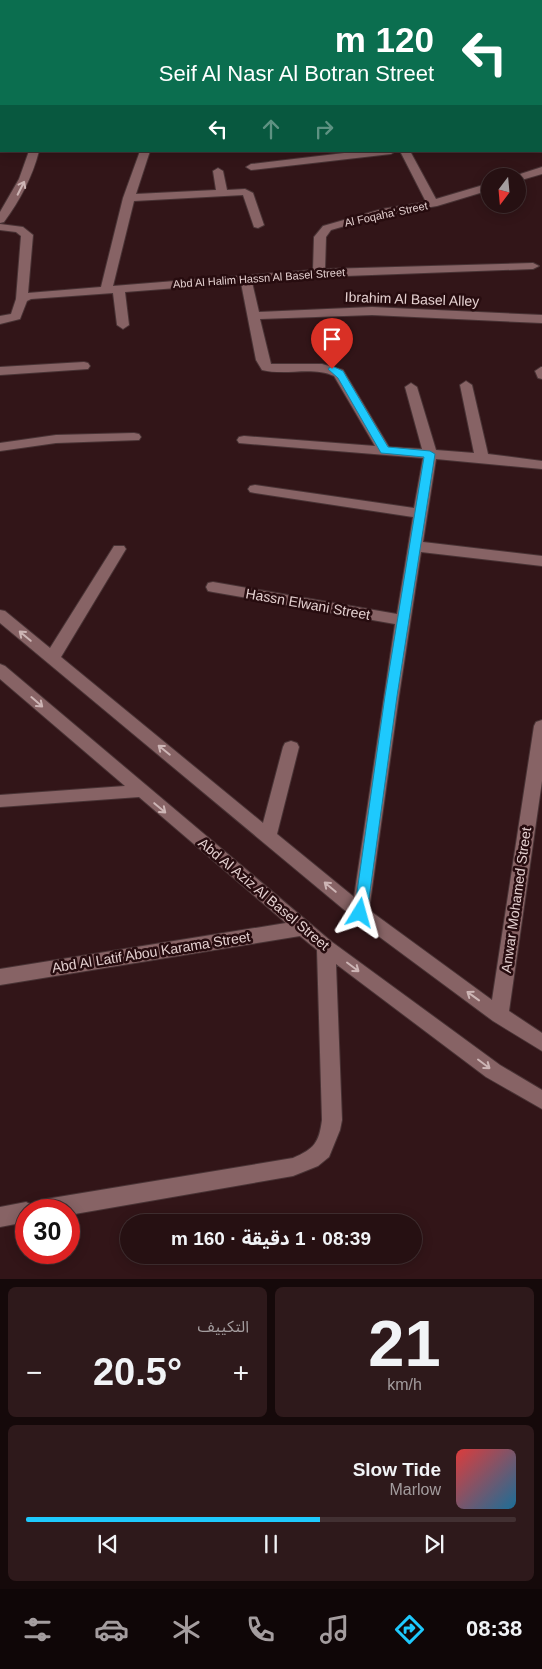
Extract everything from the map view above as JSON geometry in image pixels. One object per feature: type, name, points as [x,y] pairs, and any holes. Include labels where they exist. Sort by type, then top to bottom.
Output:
[{"type":"street","points":[[0,220],[15,200],[28,174],[34,152]]},
{"type":"street","points":[[123,325],[113,289],[129,198],[145,152]]},
{"type":"street","points":[[252,168],[384,152]]},
{"type":"street","name":"Al Foqaha' Street","points":[[406,152],[433,204]]},
{"type":"street","points":[[526,175],[542,170]]},
{"type":"street","points":[[218,171],[222,193]]},
{"type":"street","name":"Al Foqaha' Street","points":[[319,273],[320,237],[327,228],[382,212],[433,204],[481,189]]},
{"type":"street","points":[[129,198],[248,193],[258,225]]},
{"type":"street","points":[[0,227],[19,229],[27,235],[22,298],[16,316],[0,320]]},
{"type":"street","name":"Abd Al Halim Hassn Al Basel Street","points":[[22,298],[319,273],[533,266]]},
{"type":"street","points":[[246,278],[252,316],[262,360],[266,366],[275,370],[324,368],[339,373],[384,450]]},
{"type":"street","name":"Ibrahim Al Basel Alley","points":[[252,316],[372,311],[542,319]]},
{"type":"street","points":[[0,371],[84,366]]},
{"type":"street","points":[[466,385],[482,458]]},
{"type":"street","points":[[360,913],[403,620],[430,454],[411,387]]},
{"type":"street","points":[[0,447],[56,439],[134,437]]},
{"type":"street","points":[[244,440],[482,458],[542,465]]},
{"type":"street","points":[[255,489],[421,514]]},
{"type":"street","points":[[416,546],[542,561]]},
{"type":"street","points":[[52,658],[119,549]]},
{"type":"street","name":"Hassn Elwani Street","points":[[213,588],[403,620]]},
{"type":"street","points":[[0,615],[360,913],[499,1015],[542,1043]]},
{"type":"street","name":"Abd Al Aziz Al Basel Street","points":[[0,670],[302,928],[493,1071],[542,1100]]},
{"type":"street","name":"Anwar Mohamed Street","points":[[499,1015],[542,726]]},
{"type":"street","points":[[268,836],[291,746]]},
{"type":"street","points":[[0,801],[140,791]]},
{"type":"street","name":"Abd Al Latif Abou Karama Street","points":[[0,977],[302,928]]},
{"type":"street","points":[[80,1203],[293,1167],[315,1159],[329,1142],[332,1120],[326,947]]},
{"type":"street","points":[[0,1217],[15,1214]]},
{"type":"route","points":[[332,369],[343,378],[384,450],[430,454],[391,696],[360,913]]}]
